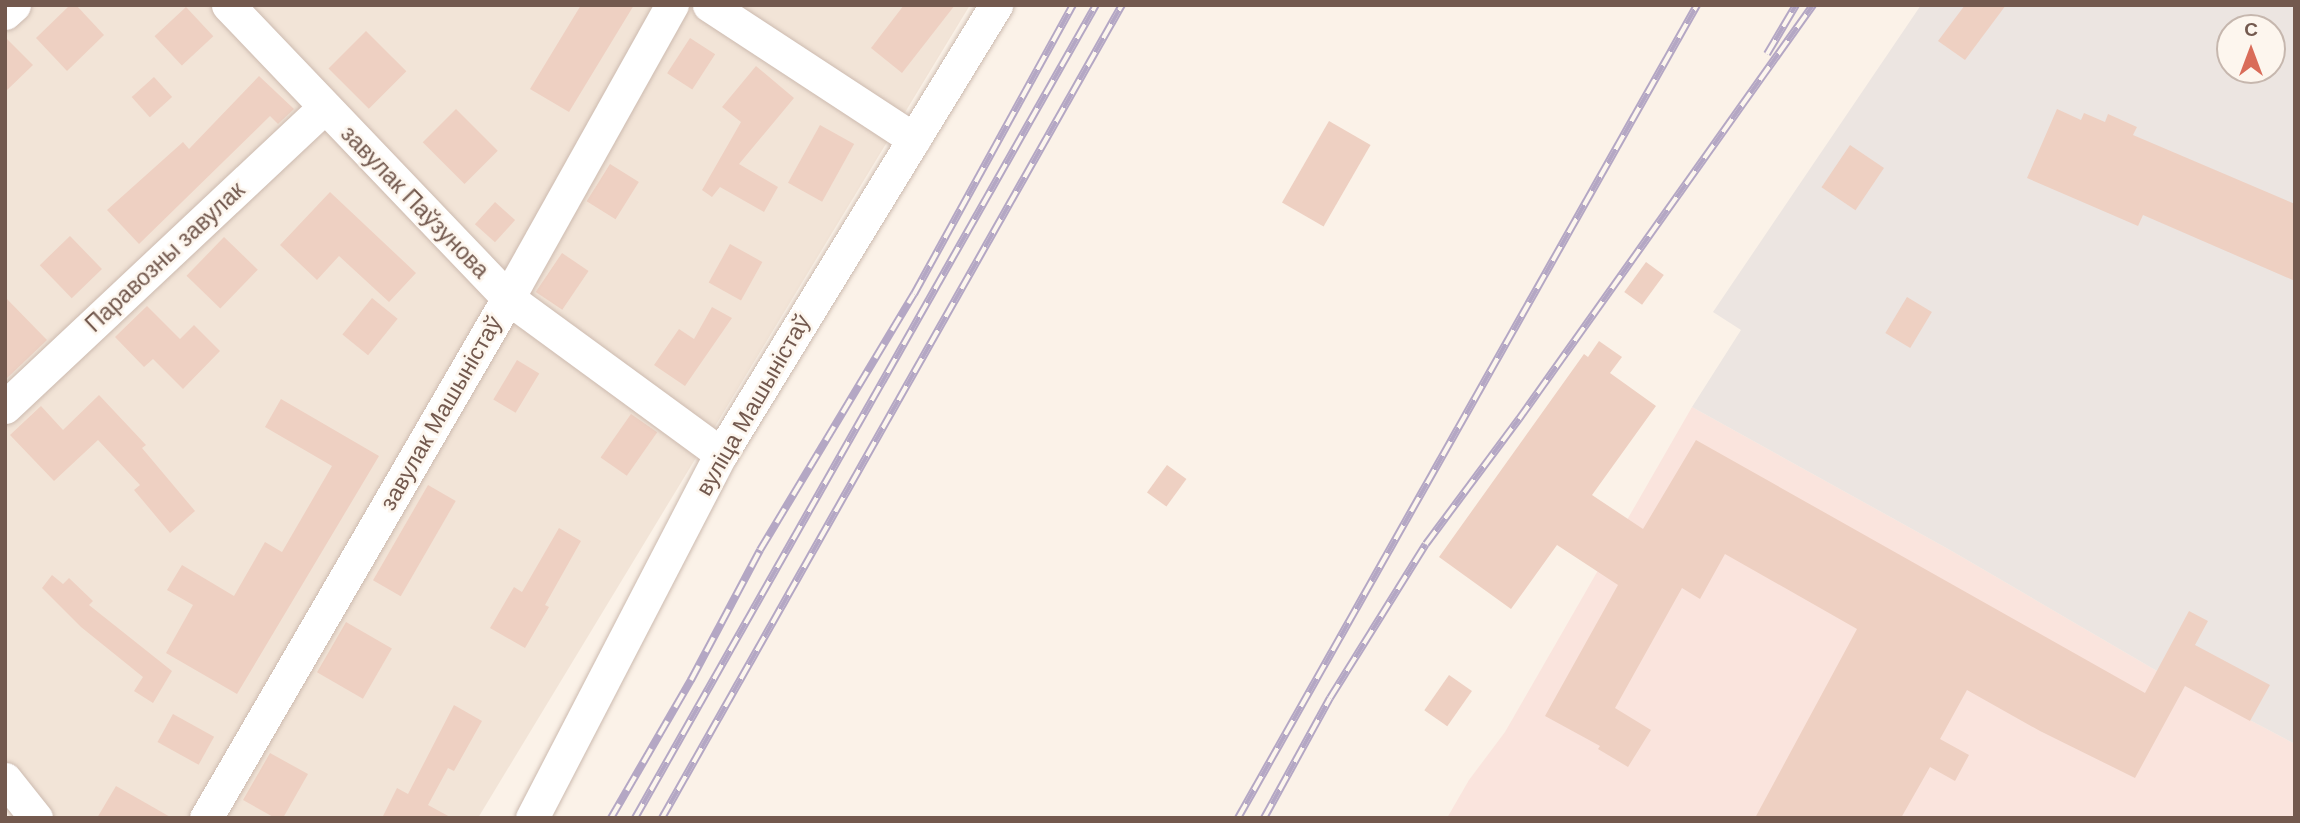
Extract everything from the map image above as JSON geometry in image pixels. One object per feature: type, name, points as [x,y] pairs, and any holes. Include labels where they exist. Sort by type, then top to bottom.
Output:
[{"type":"street","points":[[5,13],[14,5]]},
{"type":"street","name":"завулак Паўзунова","points":[[228,5],[508,298],[721,454]]},
{"type":"street","name":"завулак Машыністаў","points":[[206,818],[508,298],[672,5]]},
{"type":"street","points":[[709,5],[914,139]]},
{"type":"street","name":"вуліца Машыністаў","points":[[532,818],[721,454],[996,5]]},
{"type":"street","name":"Паравозны завулак","points":[[5,407],[324,107]]},
{"type":"street","points":[[5,779],[36,818]]},
{"type":"shaded area","points":[[5,5],[970,5],[478,818],[51,818],[5,760]]},
{"type":"shaded area","points":[[1921,5],[2295,5],[2295,744],[2157,671],[1950,550],[1692,407],[1741,330],[1713,312]]},
{"type":"shaded area","points":[[1692,407],[1950,550],[2157,671],[2295,744],[2295,818],[1447,818],[1469,780],[1505,732]]},
{"type":"building","points":[[70,5],[76,5],[104,35],[67,71],[36,38]]},
{"type":"building","points":[[581,5],[634,5],[569,112],[530,89]]},
{"type":"building","points":[[904,5],[955,5],[902,73],[871,48]]},
{"type":"building","points":[[1965,5],[2006,5],[1965,60],[1938,41]]},
{"type":"building","points":[[186,7],[213,36],[182,66],[155,36]]},
{"type":"building","points":[[366,31],[406,71],[369,109],[329,68]]},
{"type":"building","points":[[5,37],[33,65],[5,92]]},
{"type":"building","points":[[690,38],[715,54],[692,90],[667,73]]},
{"type":"building","points":[[756,66],[794,98],[739,164],[778,187],[764,212],[720,187],[712,197],[702,190],[741,122],[722,107]]},
{"type":"building","points":[[259,76],[294,109],[278,124],[270,116],[139,244],[107,210],[183,142],[189,149]]},
{"type":"building","points":[[154,77],[172,97],[150,117],[132,97]]},
{"type":"building","points":[[456,109],[498,151],[464,184],[423,142]]},
{"type":"building","points":[[2057,109],[2081,120],[2084,113],[2105,122],[2108,114],[2137,127],[2133,135],[2295,204],[2295,281],[2143,215],[2138,226],[2027,178]]},
{"type":"building","points":[[1329,121],[1371,145],[1324,226],[1282,202]]},
{"type":"building","points":[[820,125],[854,144],[822,202],[788,183]]},
{"type":"building","points":[[1850,145],[1884,168],[1855,210],[1821,187]]},
{"type":"building","points":[[610,164],[639,182],[616,219],[587,201]]},
{"type":"building","points":[[330,192],[416,273],[389,302],[339,256],[317,280],[280,245]]},
{"type":"building","points":[[495,202],[515,220],[495,242],[475,224]]},
{"type":"building","points":[[70,236],[102,269],[72,298],[40,265]]},
{"type":"building","points":[[224,237],[258,270],[220,308],[186,276]]},
{"type":"building","points":[[730,244],[762,262],[741,300],[709,282]]},
{"type":"building","points":[[562,253],[589,271],[562,310],[536,292]]},
{"type":"building","points":[[1646,262],[1664,275],[1642,305],[1624,292]]},
{"type":"building","points":[[5,297],[47,340],[5,380]]},
{"type":"building","points":[[1907,297],[1932,312],[1910,348],[1885,333]]},
{"type":"building","points":[[372,298],[398,319],[368,355],[342,335]]},
{"type":"building","points":[[147,306],[180,339],[194,325],[220,351],[183,389],[153,359],[144,367],[115,337]]},
{"type":"building","points":[[712,307],[732,318],[685,386],[654,365],[679,329],[694,339]]},
{"type":"building","points":[[1599,341],[1622,357],[1610,373],[1656,406],[1592,495],[1643,529],[1696,440],[2145,693],[2189,611],[2208,621],[2195,645],[2270,685],[2250,721],[2185,686],[2135,778],[2040,731],[1967,690],[1940,739],[1969,755],[1955,781],[1930,767],[1901,818],[1755,818],[1857,629],[1725,554],[1700,599],[1682,588],[1615,708],[1651,730],[1628,767],[1598,749],[1600,746],[1545,716],[1618,585],[1557,545],[1511,609],[1439,557],[1584,354],[1588,357]]},
{"type":"building","points":[[517,360],[539,373],[516,413],[493,399]]},
{"type":"building","points":[[99,395],[146,445],[142,448],[195,511],[170,533],[134,490],[140,485],[98,440],[54,481],[10,435],[41,406],[63,430]]},
{"type":"building","points":[[281,399],[379,456],[237,694],[166,653],[193,605],[167,590],[182,565],[234,596],[265,542],[282,552],[332,466],[265,427]]},
{"type":"building","points":[[631,414],[657,432],[627,476],[601,457]]},
{"type":"building","points":[[1167,465],[1186,479],[1166,507],[1147,493]]},
{"type":"building","points":[[428,485],[456,501],[401,596],[373,580]]},
{"type":"building","points":[[559,528],[581,541],[545,605],[549,607],[525,648],[490,628],[514,587],[522,592]]},
{"type":"building","points":[[52,575],[63,584],[69,578],[93,601],[89,605],[172,671],[153,703],[134,691],[143,677],[81,627],[42,588]]},
{"type":"building","points":[[346,622],[392,648],[363,699],[317,672]]},
{"type":"building","points":[[1449,675],[1472,691],[1447,726],[1424,710]]},
{"type":"building","points":[[454,705],[482,721],[454,771],[448,768],[428,805],[452,818],[382,818],[397,788],[408,794]]},
{"type":"building","points":[[173,714],[214,737],[199,765],[157,742]]},
{"type":"building","points":[[270,753],[308,774],[283,818],[275,818],[243,800]]},
{"type":"building","points":[[116,786],[172,818],[97,818]]},
{"type":"railway","points":[[611,818],[691,680],[760,550],[914,294],[1073,5]]},
{"type":"railway","points":[[635,818],[1096,5]]},
{"type":"railway","points":[[662,818],[1122,5]]},
{"type":"railway","points":[[1238,818],[1697,5]]},
{"type":"railway","points":[[1767,54],[1796,5]]},
{"type":"railway","points":[[1264,818],[1330,698],[1426,544],[1519,419],[1813,5]]}]
